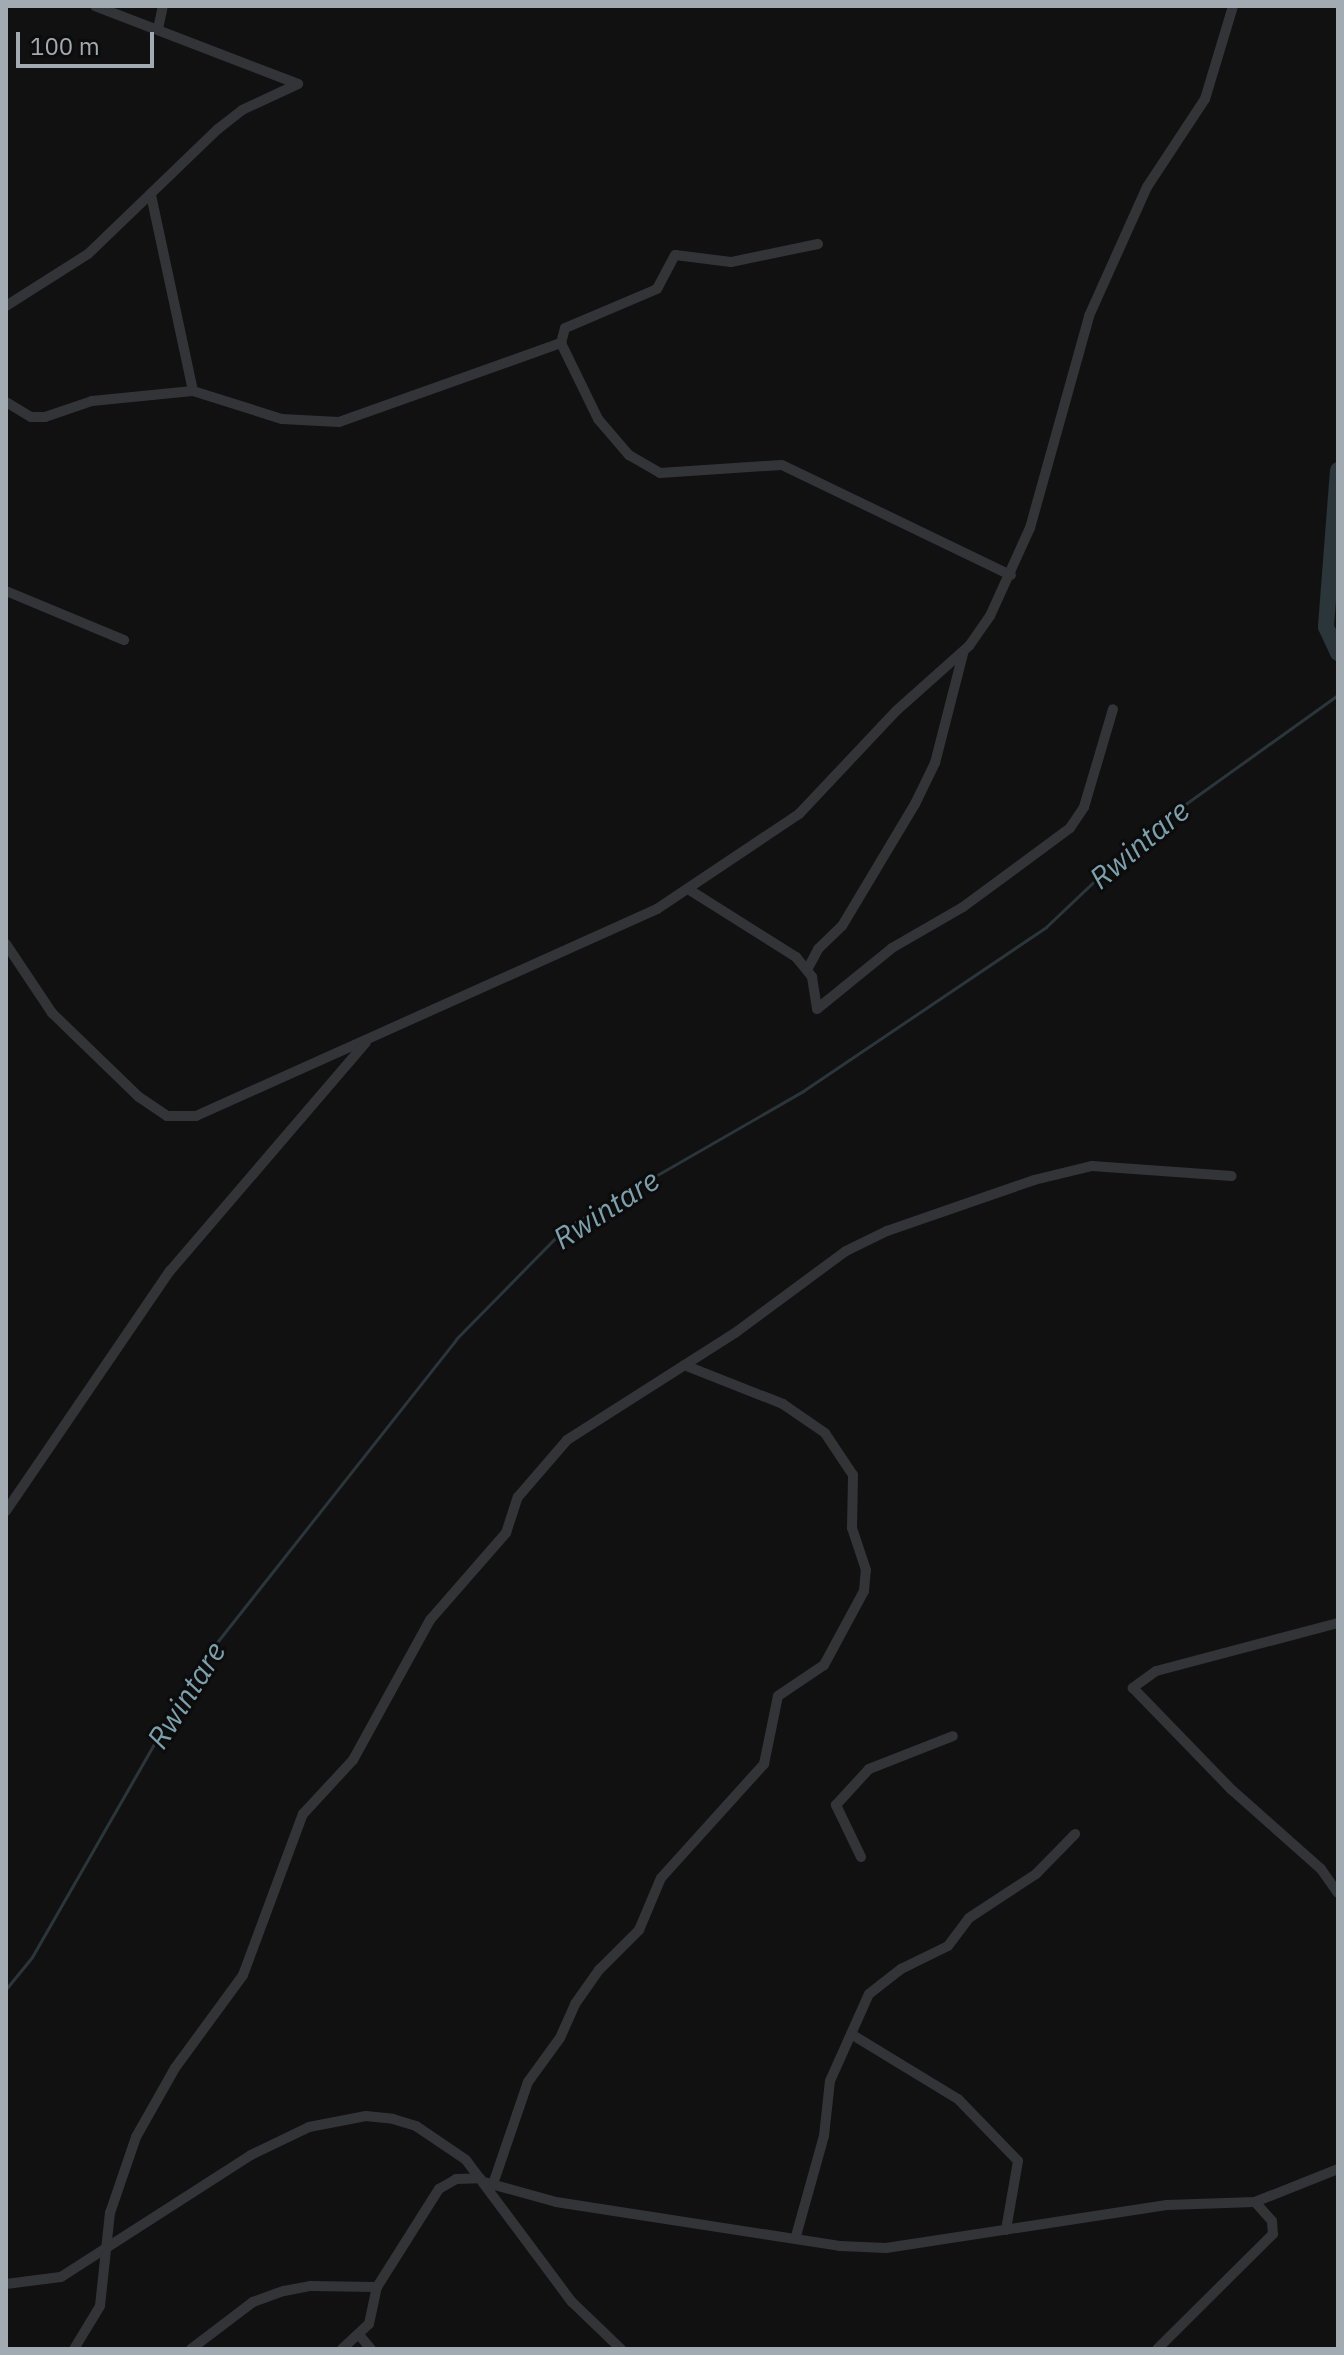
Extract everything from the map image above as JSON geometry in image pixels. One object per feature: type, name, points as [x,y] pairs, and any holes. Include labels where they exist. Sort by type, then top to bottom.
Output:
[{"type":"street","points":[[6,306],[88,254],[242,110],[298,84],[95,6]]},
{"type":"street","points":[[158,29],[163,6]]},
{"type":"street","points":[[6,944],[52,1013],[139,1097],[176,1119],[213,1111],[644,915],[799,814],[896,711],[963,651],[1011,575],[1043,487],[1089,316],[1147,187],[1205,99],[1233,6]]},
{"type":"street","points":[[151,195],[193,391]]},
{"type":"street","points":[[818,244],[731,262],[675,255],[657,289],[565,328],[561,343],[598,419],[645,466],[660,473],[782,465],[1011,575]]},
{"type":"street","points":[[6,402],[31,417],[45,417],[92,401],[193,391],[282,419],[339,422],[561,343]]},
{"type":"street","points":[[6,591],[124,640]]},
{"type":"street","points":[[807,970],[818,949],[842,926],[915,804],[935,763],[963,651]]},
{"type":"street","points":[[688,889],[796,957],[807,970],[817,1009],[892,948],[963,907],[1070,828],[1084,807],[1113,709]]},
{"type":"street","points":[[6,1511],[170,1271],[367,1040]]},
{"type":"street","points":[[74,2349],[100,2306],[104,2252],[123,2168],[136,2137],[175,2068],[243,1975],[303,1814],[353,1760],[430,1620],[506,1533],[518,1497],[567,1440],[684,1365],[846,1251],[915,1220],[1092,1166],[1232,1176]]},
{"type":"street","points":[[486,2181],[528,2082],[560,2038],[575,2004],[599,1970],[639,1930],[661,1878],[764,1764],[778,1696],[824,1665],[864,1591],[866,1570],[852,1528],[853,1475],[825,1433],[783,1404],[684,1365]]},
{"type":"street","points":[[1338,1623],[1156,1671],[1133,1688],[1232,1790],[1321,1869],[1338,1893]]},
{"type":"street","points":[[861,1857],[836,1805],[869,1769],[953,1736]]},
{"type":"street","points":[[796,2236],[824,2136],[826,2096],[869,1994],[883,1980],[948,1946],[969,1918],[1036,1874],[1075,1834]]},
{"type":"street","points":[[851,2034],[958,2099],[1018,2161],[1006,2230]]},
{"type":"street","points":[[6,2284],[61,2277],[251,2155],[324,2122],[366,2116],[416,2126],[456,2151],[486,2181],[572,2302],[621,2349]]},
{"type":"street","points":[[342,2349],[360,2336],[369,2324],[377,2287],[439,2189],[456,2179],[486,2181],[556,2202],[796,2236],[840,2246],[900,2248],[1167,2205],[1255,2202],[1338,2169]]},
{"type":"street","points":[[1157,2349],[1273,2234],[1272,2221],[1255,2202]]},
{"type":"street","points":[[191,2349],[253,2302],[284,2291],[310,2286],[377,2287]]},
{"type":"street","points":[[360,2336],[371,2349]]},
{"type":"waterway","points":[[1338,470],[1326,627],[1338,653]]},
{"type":"waterway","name":"Rwintare","points":[[6,1989],[32,1957],[199,1665],[456,1339],[565,1228],[803,1091],[1046,927],[1145,833],[1338,695]]}]
